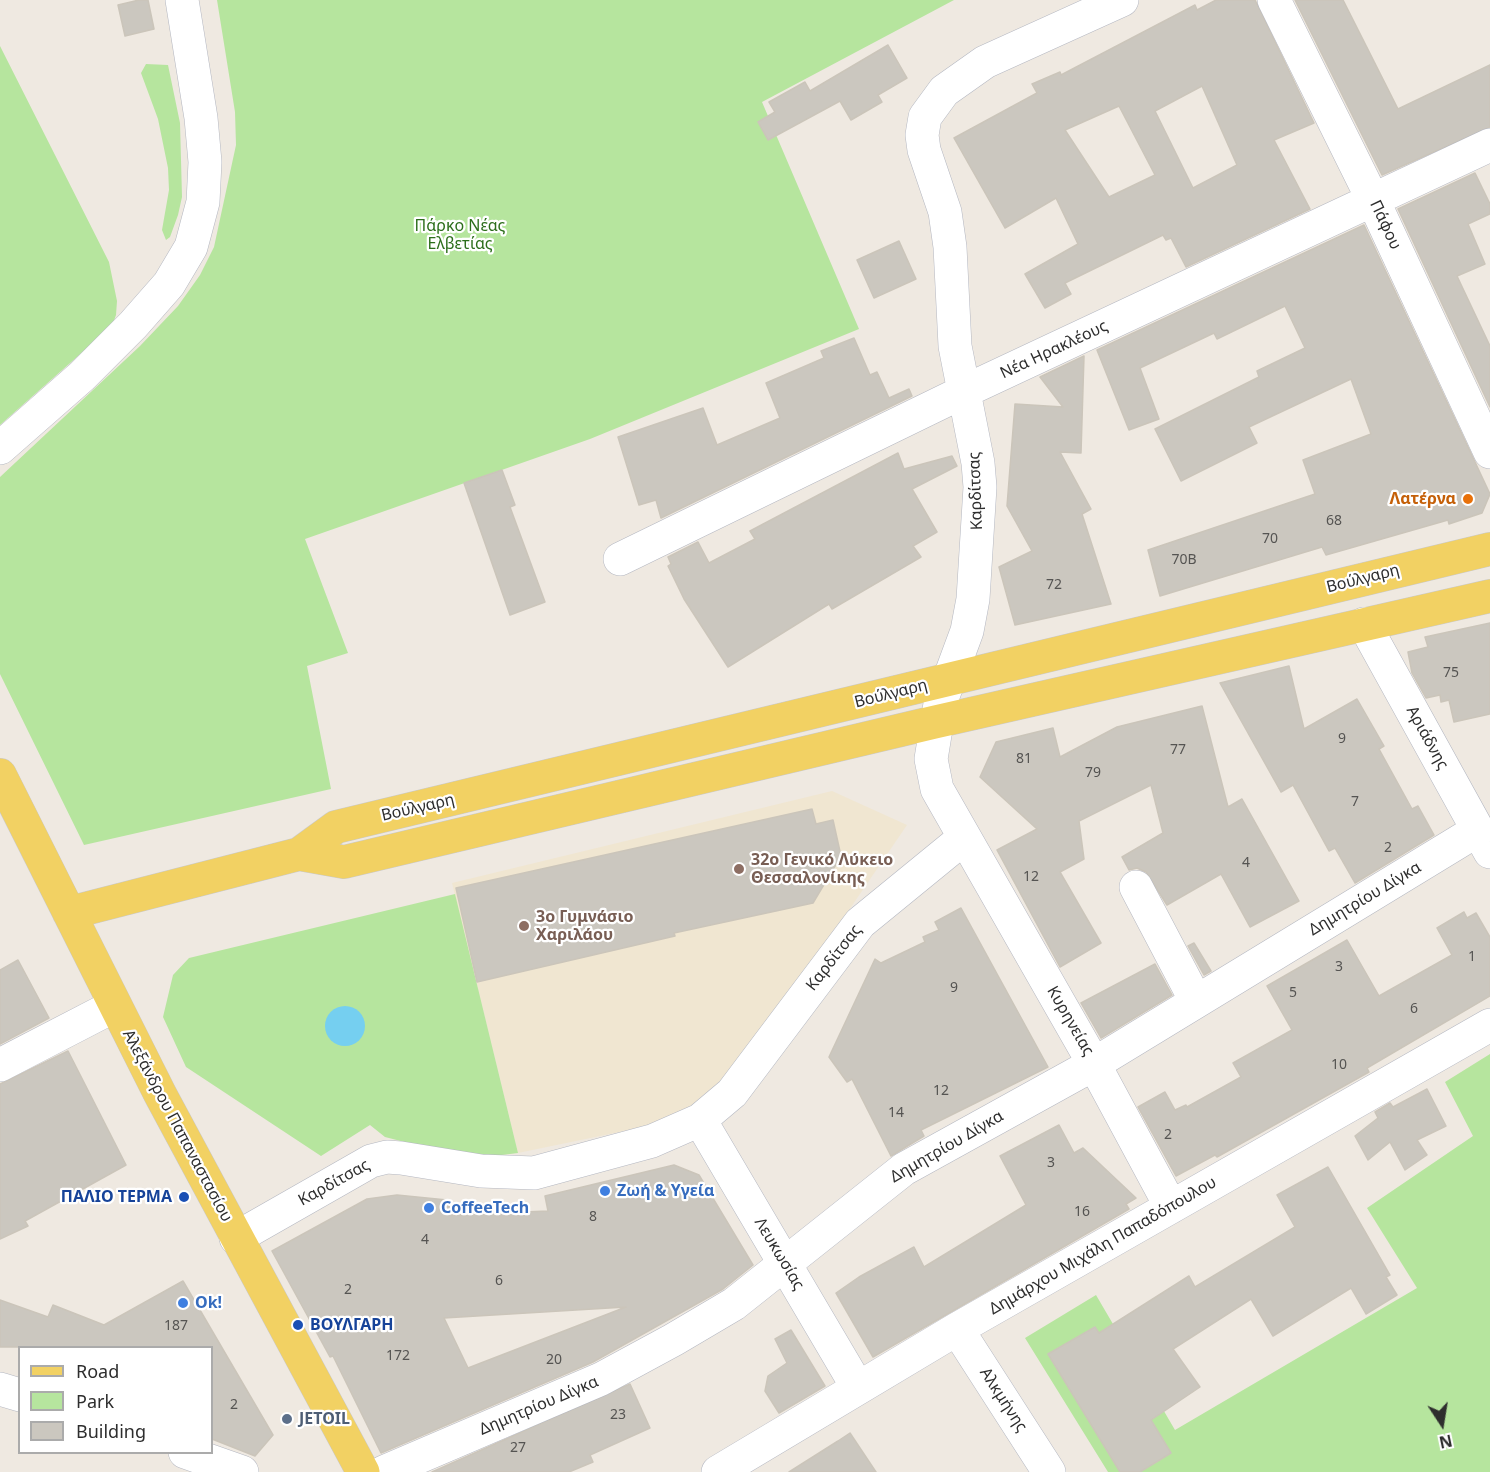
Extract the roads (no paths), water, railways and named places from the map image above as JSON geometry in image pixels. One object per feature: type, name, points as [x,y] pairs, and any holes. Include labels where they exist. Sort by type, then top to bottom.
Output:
[{"type":"main road","name":"Βούλγαρη","points":[[69,913],[299,854],[336,827],[1490,549]]},
{"type":"main road","name":"Βούλγαρη","points":[[299,854],[344,862],[935,722],[1490,596]]},
{"type":"main road","name":"Αλεξάνδρου Παπαναστασίου","points":[[0,775],[114,1006],[363,1472]]},
{"type":"street","points":[[0,448],[82,376],[133,325],[169,284],[191,246],[203,202],[205,162],[201,118],[182,0]]},
{"type":"street","name":"Καρδίτσας","points":[[236,1238],[371,1161],[387,1157],[401,1158],[499,1173],[534,1173],[652,1141],[700,1120],[732,1093],[860,923],[964,838],[937,789],[933,776],[931,746],[935,722],[948,680],[967,631],[978,545],[978,463],[955,346],[950,247],[945,212],[924,150],[922,135],[925,117],[944,91],[978,66],[1122,0]]},
{"type":"street","name":"Πάφου","points":[[1274,0],[1373,200],[1490,452]]},
{"type":"street","name":"Νέα Ηρακλέους","points":[[621,559],[965,391],[1490,145]]},
{"type":"street","name":"Αριάδνης","points":[[1364,624],[1484,841]]},
{"type":"street","name":"Κυρηνείας","points":[[964,838],[1094,1064],[1171,1207]]},
{"type":"street","name":"Δημητρίου Δίγκα","points":[[384,1472],[601,1379],[734,1304],[904,1169],[1094,1064],[1196,1001],[1484,841]]},
{"type":"street","points":[[1136,887],[1196,1001]]},
{"type":"street","points":[[0,1065],[114,1006]]},
{"type":"street","name":"Δημάρχου Μιχάλη Παπαδόπουλου","points":[[718,1472],[957,1329],[1490,1025]]},
{"type":"street","name":"Λευκωσίας","points":[[700,1120],[858,1388]]},
{"type":"street","name":"Αλκμήνης","points":[[957,1329],[1049,1472]]},
{"type":"street","points":[[0,1389],[18,1394]]},
{"type":"street","points":[[191,1454],[242,1472]]},
{"type":"water","points":[[345,1006],[353,1007],[359,1012],[364,1018],[364,1034],[359,1040],[353,1045],[345,1046],[337,1045],[331,1040],[326,1034],[325,1026],[326,1018],[331,1012],[337,1007]]},
{"type":"place","name":"Λατέρνα","points":[[1468,499]]},
{"type":"place","name":"32ο Γενικό Λύκειο Θεσσαλονίκης","points":[[739,869]]},
{"type":"place","name":"3ο Γυμνάσιο Χαριλάου","points":[[524,926]]},
{"type":"place","name":"Ζωή & Υγεία","points":[[605,1191]]},
{"type":"place","name":"ΠΑΛΙΟ ΤΕΡΜΑ","points":[[184,1197]]},
{"type":"place","name":"CoffeeTech","points":[[429,1208]]},
{"type":"place","name":"Ok!","points":[[183,1303]]},
{"type":"place","name":"ΒΟΥΛΓΑΡΗ","points":[[298,1325]]},
{"type":"place","name":"JETOIL","points":[[287,1419]]},
{"type":"park label","name":"Πάρκο Νέας Ελβετίας","points":[[460,235]]}]
